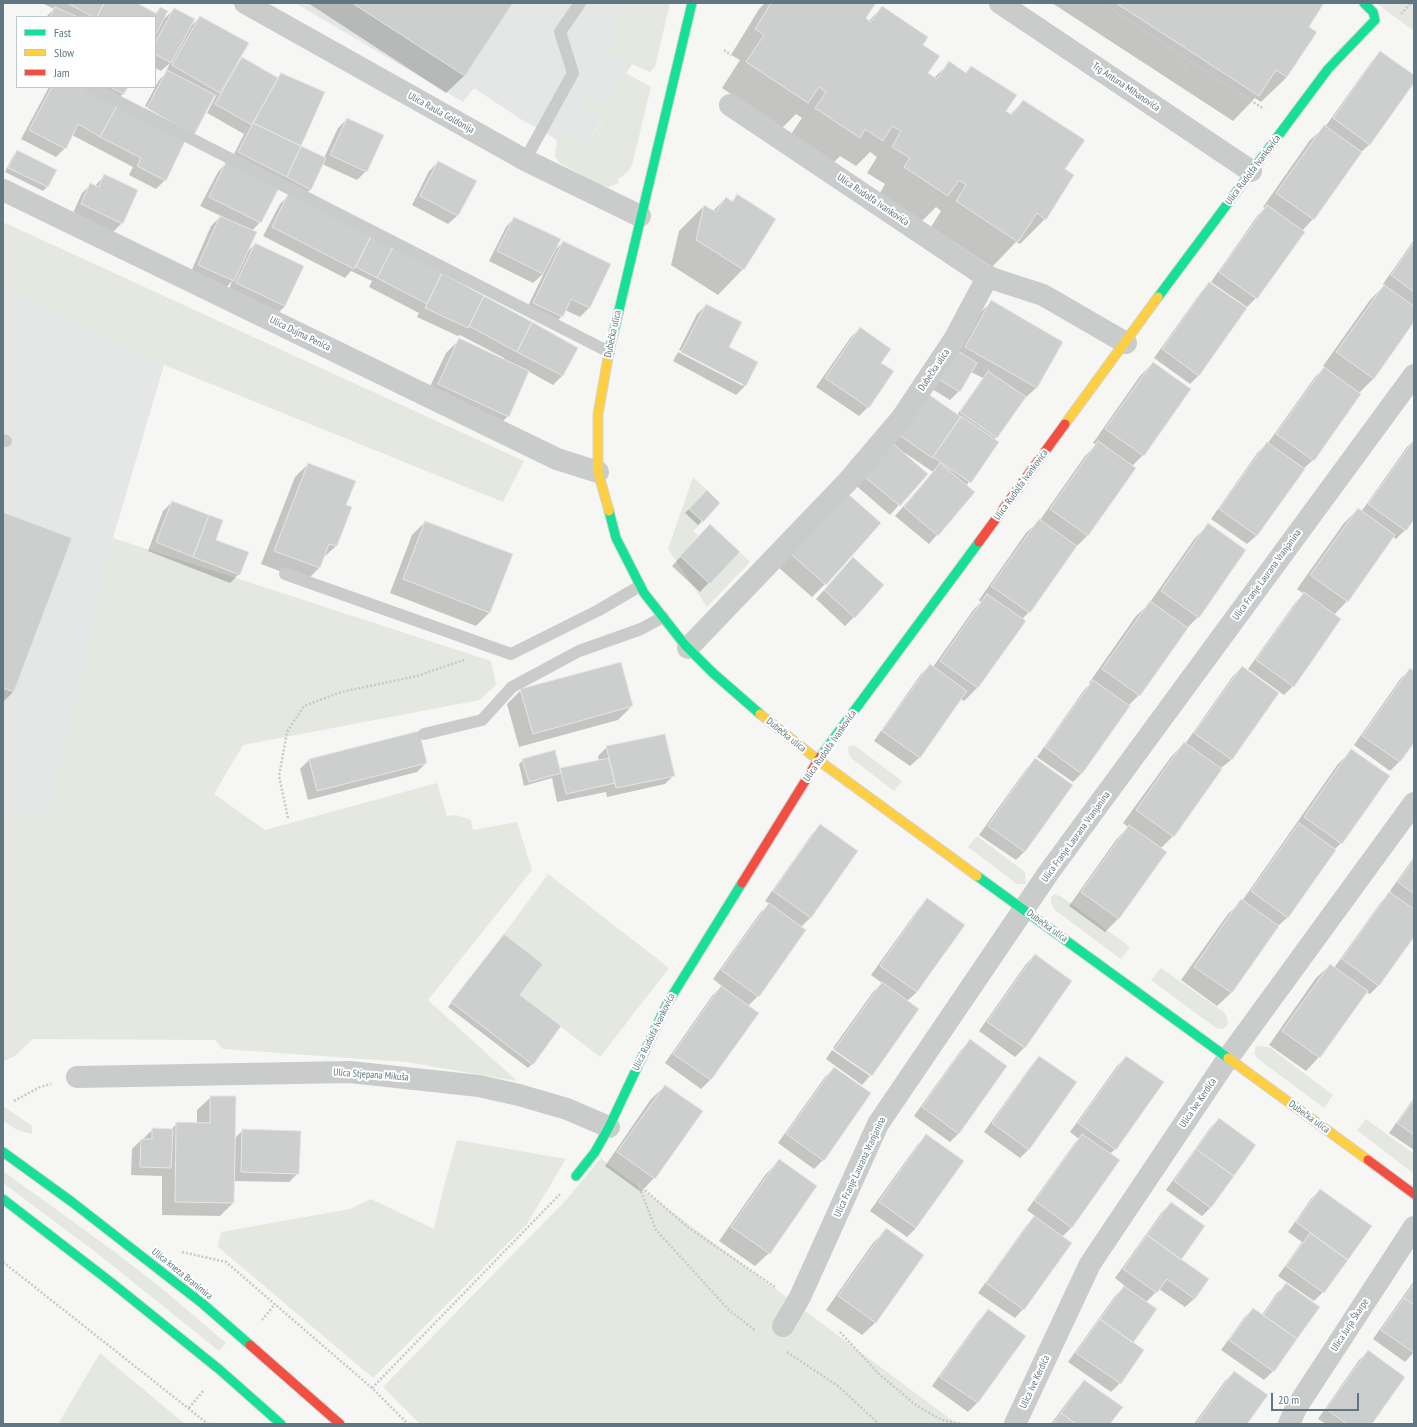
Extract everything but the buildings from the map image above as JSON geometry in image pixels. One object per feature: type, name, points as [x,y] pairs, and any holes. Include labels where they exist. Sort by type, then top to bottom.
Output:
[{"type":"street","name":"Ulica Raula Goldonija","points":[[245,3],[525,160],[640,216]]},
{"type":"street","name":"Dubečka ulica","points":[[692,3],[640,216],[609,352],[598,414],[598,472],[616,538],[644,593],[688,648],[713,673],[754,709],[818,760],[1414,1194]]},
{"type":"street","name":"Trg Antuna Mihanovića","points":[[1000,3],[1251,171]]},
{"type":"street","name":"Ulica Rudolfa Ivankovića","points":[[576,1176],[594,1152],[609,1127],[667,1004],[818,760],[1251,171],[1328,69],[1375,20],[1373,12],[1364,3]]},
{"type":"street","name":"Ulica Rudolfa Ivankovića","points":[[730,105],[976,270],[988,276],[1043,295],[1126,343]]},
{"type":"street","name":"Ulica Dujma Penića","points":[[3,190],[557,459],[598,472]]},
{"type":"street","name":"Dubečka ulica","points":[[688,648],[849,480],[901,419],[956,338],[988,276]]},
{"type":"street","name":"Ulica Franje Laurana Vranjanina","points":[[783,1326],[797,1302],[878,1124],[1023,909],[1414,375]]},
{"type":"street","name":"Ulica Ive Kerdića","points":[[1015,1424],[1090,1264],[1228,1058],[1414,803]]},
{"type":"street","name":"Ulica Stjepana Mikuša","points":[[77,1077],[350,1072],[479,1086],[567,1109],[609,1127]]},
{"type":"street","name":"Ulica kneza Branimira","points":[[3,1152],[72,1202],[191,1295],[340,1424]]},
{"type":"street","points":[[3,1199],[112,1283],[220,1370],[281,1424]]},
{"type":"street","name":"Ulica Jurja Škarpe","points":[[1288,1424],[1296,1408],[1414,1227]]},
{"type":"lane","points":[[525,160],[573,74],[560,32],[580,3]]},
{"type":"lane","points":[[92,88],[609,352]]},
{"type":"lane","points":[[285,574],[511,654],[599,610],[640,586]]},
{"type":"lane","points":[[424,734],[482,720],[512,687],[579,651],[641,629],[663,617]]},
{"type":"path","points":[[1102,3],[1264,110]]},
{"type":"path","points":[[1399,17],[1412,3]]},
{"type":"path","points":[[724,50],[731,55]]},
{"type":"path","points":[[1182,74],[1190,62]]},
{"type":"path","points":[[288,818],[279,776],[287,732],[304,706],[341,692],[417,676],[464,660],[485,645]]},
{"type":"path","points":[[14,1101],[40,1086],[77,1077]]},
{"type":"path","points":[[372,1388],[555,1200],[576,1176]]},
{"type":"path","points":[[760,1333],[729,1310],[656,1230],[638,1184],[689,1228],[797,1302]]},
{"type":"path","points":[[3,1262],[208,1424]]},
{"type":"path","points":[[226,1262],[372,1388],[408,1424]]},
{"type":"path","points":[[258,1324],[275,1304]]},
{"type":"path","points":[[840,1332],[880,1375],[917,1406],[942,1420],[962,1424]]},
{"type":"path","points":[[785,1351],[838,1386],[879,1424]]},
{"type":"path","points":[[189,1408],[199,1396]]},
{"type":"shaded area","points":[[295,3],[621,3],[611,51],[632,64],[604,109],[585,97],[579,106],[602,120],[585,147],[561,133],[557,140],[525,122],[474,88],[463,102]]},
{"type":"shaded area","points":[[621,3],[670,3],[655,67],[650,72],[632,64],[611,51]]},
{"type":"shaded area","points":[[1376,3],[1414,3],[1414,31]]},
{"type":"shaded area","points":[[626,73],[651,87],[632,165],[628,172],[618,179],[619,183],[608,187],[599,185],[560,163],[555,156],[557,140],[561,133],[585,147],[602,121],[579,106],[585,97],[604,109]]},
{"type":"shaded area","points":[[3,222],[524,461],[503,502],[164,365],[3,289]]},
{"type":"shaded area","points":[[3,289],[164,365],[113,538],[49,816],[3,811]]},
{"type":"shaded area","points":[[693,477],[707,490],[689,509],[703,522],[693,531],[698,536],[680,556],[710,584],[740,552],[750,562],[707,607],[668,549]]},
{"type":"shaded area","points":[[113,538],[491,661],[496,685],[480,700],[243,745],[214,794],[265,830],[437,783],[447,816],[456,815],[471,820],[473,830],[517,822],[532,870],[428,1000],[517,1081],[406,1062],[223,1049],[215,1040],[33,1039],[15,1056],[3,1062],[3,811],[49,816]]},
{"type":"shaded area","points":[[854,745],[902,781],[894,791],[851,758],[848,751],[849,746]]},
{"type":"shaded area","points":[[977,836],[1025,872],[1026,884],[1017,884],[968,847]]},
{"type":"shaded area","points":[[548,874],[669,968],[600,1057],[520,995],[543,964],[504,934]]},
{"type":"shaded area","points":[[1054,894],[1062,897],[1130,947],[1121,959],[1055,910],[1051,903],[1051,898]]},
{"type":"shaded area","points":[[1161,968],[1225,1013],[1228,1021],[1227,1026],[1223,1029],[1216,1028],[1151,980]]},
{"type":"shaded area","points":[[1256,1046],[1269,1047],[1333,1095],[1324,1108],[1258,1059],[1254,1053]]},
{"type":"shaded area","points":[[3,1106],[32,1126],[32,1134],[17,1130],[3,1121]]},
{"type":"shaded area","points":[[1366,1119],[1414,1154],[1414,1174],[1357,1130]]},
{"type":"shaded area","points":[[457,1140],[566,1159],[527,1224],[373,1378],[218,1247],[221,1232],[350,1209],[371,1199],[434,1229]]},
{"type":"shaded area","points":[[601,1158],[957,1424],[420,1424],[383,1387],[565,1201]]},
{"type":"shaded area","points":[[3,1171],[115,1252],[165,1291],[226,1343],[219,1351],[93,1250],[3,1183]]},
{"type":"shaded area","points":[[100,1353],[185,1424],[58,1424]]},
{"type":"traffic: fast","points":[[609,352],[692,3]]},
{"type":"traffic: fast","points":[[1158,297],[1328,69],[1375,20],[1373,12],[1364,3]]},
{"type":"traffic: fast","points":[[609,511],[616,538],[644,593],[685,645],[713,673],[760,714]]},
{"type":"traffic: fast","points":[[820,757],[979,542]]},
{"type":"traffic: fast","points":[[977,876],[1228,1058]]},
{"type":"traffic: fast","points":[[576,1176],[595,1152],[609,1127],[667,1004],[742,883]]},
{"type":"traffic: fast","points":[[3,1152],[72,1202],[203,1304],[250,1345]]},
{"type":"traffic: fast","points":[[3,1199],[112,1283],[220,1370],[281,1424]]},
{"type":"traffic: slow","points":[[1065,424],[1158,297]]},
{"type":"traffic: slow","points":[[609,352],[598,414],[598,472],[609,511]]},
{"type":"traffic: slow","points":[[760,714],[818,760],[977,876]]},
{"type":"traffic: slow","points":[[1228,1058],[1368,1160]]},
{"type":"traffic: jam","points":[[979,542],[1065,424]]},
{"type":"traffic: jam","points":[[742,883],[820,757]]},
{"type":"traffic: jam","points":[[1368,1160],[1414,1194]]},
{"type":"traffic: jam","points":[[250,1345],[340,1424]]}]
